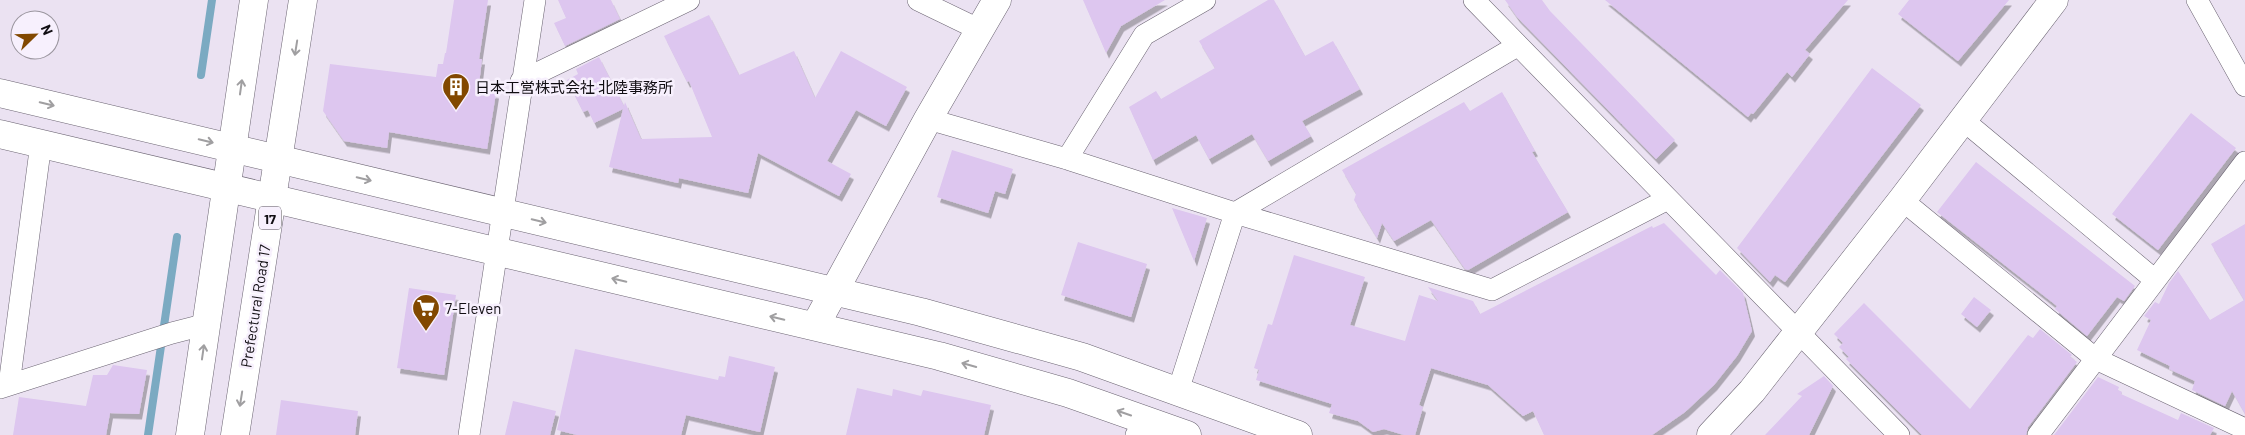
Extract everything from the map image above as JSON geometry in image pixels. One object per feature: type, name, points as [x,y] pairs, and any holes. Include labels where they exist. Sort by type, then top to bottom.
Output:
[{"type":"street","points":[[190,435],[254,0]]},
{"type":"street","name":"Prefectural Road 17","points":[[235,435],[303,0]]},
{"type":"street","points":[[469,435],[535,0]]},
{"type":"street","points":[[522,80],[689,0]]},
{"type":"street","points":[[918,0],[980,30]]},
{"type":"street","points":[[815,326],[928,119],[997,0]]},
{"type":"street","points":[[1068,158],[1144,35],[1205,0]]},
{"type":"street","points":[[1474,0],[1899,435]]},
{"type":"street","points":[[1711,435],[1752,391],[1902,200],[2054,0]]},
{"type":"street","points":[[2197,0],[2245,86]]},
{"type":"street","points":[[1178,391],[1235,213],[1517,46]]},
{"type":"street","points":[[0,92],[921,312],[1082,357],[1298,435]]},
{"type":"street","points":[[928,119],[1068,158],[1235,213],[1492,290],[1668,199]]},
{"type":"street","points":[[1963,120],[2155,280]]},
{"type":"street","points":[[0,134],[939,356],[1050,388],[1147,430],[1187,435]]},
{"type":"street","points":[[41,143],[5,386],[207,324]]},
{"type":"street","points":[[2038,435],[2155,280],[2230,185],[2245,162]]},
{"type":"street","points":[[1902,200],[2096,359],[2245,429]]},
{"type":"building","points":[[454,0],[488,0],[479,59],[482,59],[479,84],[492,86],[491,92],[496,93],[487,149],[389,132],[387,148],[344,141],[323,111],[330,64],[436,77],[438,64],[443,64],[446,53]]},
{"type":"building","points":[[558,0],[611,0],[620,19],[565,46],[554,23],[566,18]]},
{"type":"building","points":[[1083,0],[1165,0],[1121,26],[1106,53]]},
{"type":"building","points":[[1268,0],[1274,0],[1305,56],[1333,41],[1360,89],[1302,121],[1311,136],[1268,161],[1252,134],[1209,159],[1196,135],[1153,160],[1129,107],[1156,91],[1161,99],[1215,68],[1199,41]]},
{"type":"building","points":[[1505,0],[1542,0],[1550,11],[1675,140],[1656,159],[1517,17]]},
{"type":"building","points":[[1605,0],[1848,0],[1805,50],[1810,54],[1792,77],[1787,72],[1753,114],[1751,113],[1748,117]]},
{"type":"building","points":[[1909,0],[2009,0],[1958,61],[1898,14]]},
{"type":"building","points":[[709,15],[739,75],[794,51],[815,98],[841,51],[907,87],[886,126],[856,110],[827,161],[851,174],[839,196],[758,153],[748,193],[679,178],[678,183],[609,167],[623,109],[594,123],[588,110],[583,112],[567,80],[578,74],[576,69],[599,57],[624,106],[625,102],[641,139],[712,137],[689,81],[687,82],[664,36]]},
{"type":"building","points":[[1872,68],[1921,105],[1785,282],[1775,275],[1770,282],[1737,248]]},
{"type":"building","points":[[1502,92],[1535,151],[1532,152],[1568,212],[1468,270],[1465,269],[1431,220],[1394,241],[1382,223],[1377,238],[1354,200],[1356,194],[1342,170],[1464,102],[1470,111]]},
{"type":"building","points":[[2191,113],[2236,148],[2158,250],[2112,214]]},
{"type":"building","points":[[952,150],[1013,169],[1005,194],[995,191],[988,213],[937,197]]},
{"type":"building","points":[[1976,162],[2135,286],[2124,301],[2117,297],[2087,336],[2055,309],[2057,306],[1937,212]]},
{"type":"building","points":[[1172,208],[1207,218],[1194,261]]},
{"type":"building","points":[[1664,223],[1716,275],[1720,270],[1743,293],[1752,331],[1737,356],[1714,385],[1685,412],[1652,435],[1544,435],[1533,411],[1523,416],[1488,385],[1431,368],[1419,405],[1423,407],[1415,435],[1404,435],[1384,429],[1373,432],[1358,421],[1329,413],[1332,404],[1256,380],[1259,370],[1254,368],[1268,324],[1272,325],[1294,255],[1365,277],[1350,325],[1405,341],[1419,295],[1438,301],[1428,287],[1473,301],[1480,314],[1652,226],[1653,228]]},
{"type":"building","points":[[2245,224],[2245,414],[2232,391],[2225,406],[2192,390],[2195,381],[2169,369],[2170,366],[2137,350],[2151,320],[2144,316],[2155,302],[2159,304],[2169,283],[2178,271],[2210,320],[2244,300],[2211,244]]},
{"type":"building","points":[[1078,242],[1147,264],[1131,317],[1061,295]]},
{"type":"building","name":"7-Eleven","points":[[409,288],[456,295],[444,375],[397,368]]},
{"type":"building","points":[[1974,297],[1991,310],[1977,327],[1961,314]]},
{"type":"building","points":[[1864,303],[1970,409],[2028,335],[2033,338],[2040,329],[2072,355],[2070,357],[2077,362],[2028,427],[2026,435],[1922,435],[1846,359],[1849,357],[1839,347],[1843,343],[1834,334]]},
{"type":"building","points":[[575,349],[718,380],[719,376],[725,377],[729,356],[775,367],[760,432],[686,415],[681,435],[577,435],[557,430]]},
{"type":"building","points":[[113,365],[147,370],[139,414],[110,413],[106,435],[13,435],[19,397],[86,406],[93,375],[107,375]]},
{"type":"building","points":[[1824,376],[1833,386],[1809,435],[1765,435],[1802,396],[1797,394]]},
{"type":"building","points":[[2098,377],[2119,387],[2118,390],[2122,392],[2121,394],[2178,420],[2181,413],[2214,428],[2210,435],[2054,435]]},
{"type":"building","points":[[857,388],[892,396],[893,389],[921,396],[923,390],[991,405],[984,435],[846,435]]},
{"type":"building","points":[[281,400],[358,411],[355,435],[276,435]]},
{"type":"building","points":[[513,401],[556,411],[550,435],[505,435]]},
{"type":"waterway","points":[[201,75],[212,0]]},
{"type":"waterway","points":[[148,435],[177,237]]},
{"type":"place","name":"日本工営株式会社 北陸事務所","points":[[456,111]]},
{"type":"place","name":"7-Eleven","points":[[426,332]]}]
